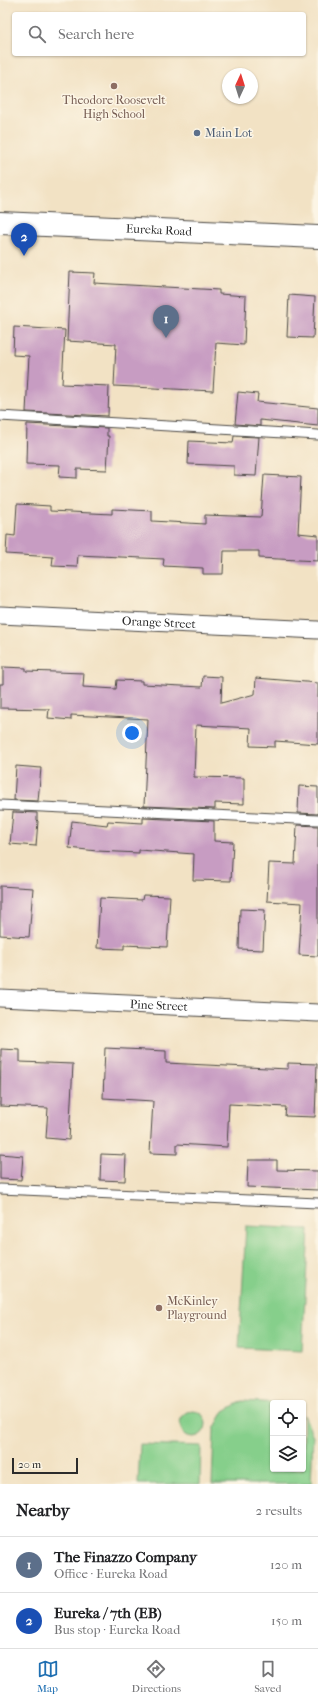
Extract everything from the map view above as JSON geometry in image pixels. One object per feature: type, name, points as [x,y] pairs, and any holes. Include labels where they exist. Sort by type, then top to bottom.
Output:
[{"type":"main road","name":"Eureka Road","points":[[0,223],[318,237]]},
{"type":"street","name":"Orange Street","points":[[0,615],[318,630]]},
{"type":"street","name":"Pine Street","points":[[0,998],[318,1013]]},
{"type":"lane","points":[[0,416],[318,435]]},
{"type":"lane","points":[[0,805],[318,820]]},
{"type":"lane","points":[[0,1189],[318,1203]]},
{"type":"green space","points":[[246,1226],[309,1229],[302,1351],[239,1348]]},
{"type":"green space","points":[[242,1401],[270,1402],[270,1472],[306,1472],[306,1420],[313,1436],[311,1484],[212,1484],[214,1429],[224,1411]]},
{"type":"green space","points":[[193,1411],[202,1415],[206,1424],[202,1433],[193,1437],[184,1433],[180,1424],[184,1415]]},
{"type":"green space","points":[[140,1444],[201,1446],[200,1484],[138,1484]]},
{"type":"building","points":[[70,272],[95,273],[94,283],[219,290],[219,294],[246,296],[244,345],[216,343],[213,391],[114,386],[116,344],[67,341]]},
{"type":"building","points":[[289,295],[315,297],[313,338],[287,337]]},
{"type":"building","points":[[14,327],[65,330],[62,384],[109,386],[108,416],[26,412],[29,356],[13,355]]},
{"type":"building","points":[[238,392],[258,394],[257,402],[318,408],[318,426],[260,420],[260,426],[235,424]]},
{"type":"building","points":[[27,424],[107,428],[107,436],[109,436],[107,470],[77,469],[77,478],[59,477],[60,465],[26,464]]},
{"type":"building","points":[[234,436],[259,437],[256,476],[234,475],[234,466],[188,464],[189,441],[233,443]]},
{"type":"building","points":[[264,475],[301,477],[298,533],[318,535],[318,561],[259,558],[259,551],[224,551],[223,574],[203,574],[203,568],[163,566],[164,559],[78,555],[77,567],[52,566],[53,557],[6,554],[7,535],[15,536],[17,504],[50,506],[50,511],[112,514],[112,509],[152,511],[152,521],[205,524],[205,515],[261,517]]},
{"type":"building","points":[[3,667],[26,668],[26,671],[84,673],[83,687],[116,689],[117,680],[142,681],[142,684],[202,687],[203,676],[222,677],[221,703],[255,694],[256,678],[318,683],[318,744],[275,741],[275,747],[250,746],[251,728],[196,725],[194,777],[244,778],[244,804],[215,803],[215,809],[144,806],[148,719],[71,715],[71,720],[48,718],[49,709],[0,708],[0,684],[3,684]]},
{"type":"building","points":[[16,766],[41,768],[38,801],[14,800]]},
{"type":"building","points":[[299,786],[318,787],[318,814],[298,813]]},
{"type":"building","points":[[13,812],[37,813],[38,821],[36,846],[10,844]]},
{"type":"building","points":[[143,818],[214,821],[214,841],[233,842],[231,881],[193,880],[194,854],[139,850],[139,853],[97,851],[69,848],[72,821],[107,825],[108,821],[143,823]]},
{"type":"building","points":[[297,825],[318,826],[318,956],[299,955],[302,903],[267,901],[269,863],[295,864]]},
{"type":"building","points":[[0,886],[33,888],[29,937],[0,935]]},
{"type":"building","points":[[143,895],[170,896],[167,947],[124,945],[124,949],[97,948],[100,898],[142,900]]},
{"type":"building","points":[[240,909],[265,910],[263,950],[239,949]]},
{"type":"building","points":[[105,1048],[166,1051],[166,1063],[288,1069],[288,1063],[317,1064],[315,1117],[285,1116],[286,1107],[229,1104],[227,1147],[177,1144],[177,1154],[150,1153],[153,1101],[103,1098]]},
{"type":"building","points":[[1,1049],[20,1050],[20,1062],[73,1064],[69,1140],[46,1138],[48,1108],[0,1106]]},
{"type":"building","points":[[0,1154],[23,1156],[21,1180],[0,1179]]},
{"type":"building","points":[[101,1154],[126,1155],[125,1181],[100,1180]]},
{"type":"building","points":[[248,1160],[277,1160],[277,1170],[318,1171],[318,1190],[247,1187]]},
{"type":"place","name":"Theodore Roosevelt High School","points":[[114,86]]},
{"type":"place","name":"Main Lot","points":[[197,133]]},
{"type":"place","name":"Eureka / 7th (EB)","points":[[24,256]]},
{"type":"place","name":"The Finazzo Company","points":[[166,338]]},
{"type":"place","name":"McKinley Playground","points":[[159,1308]]}]
